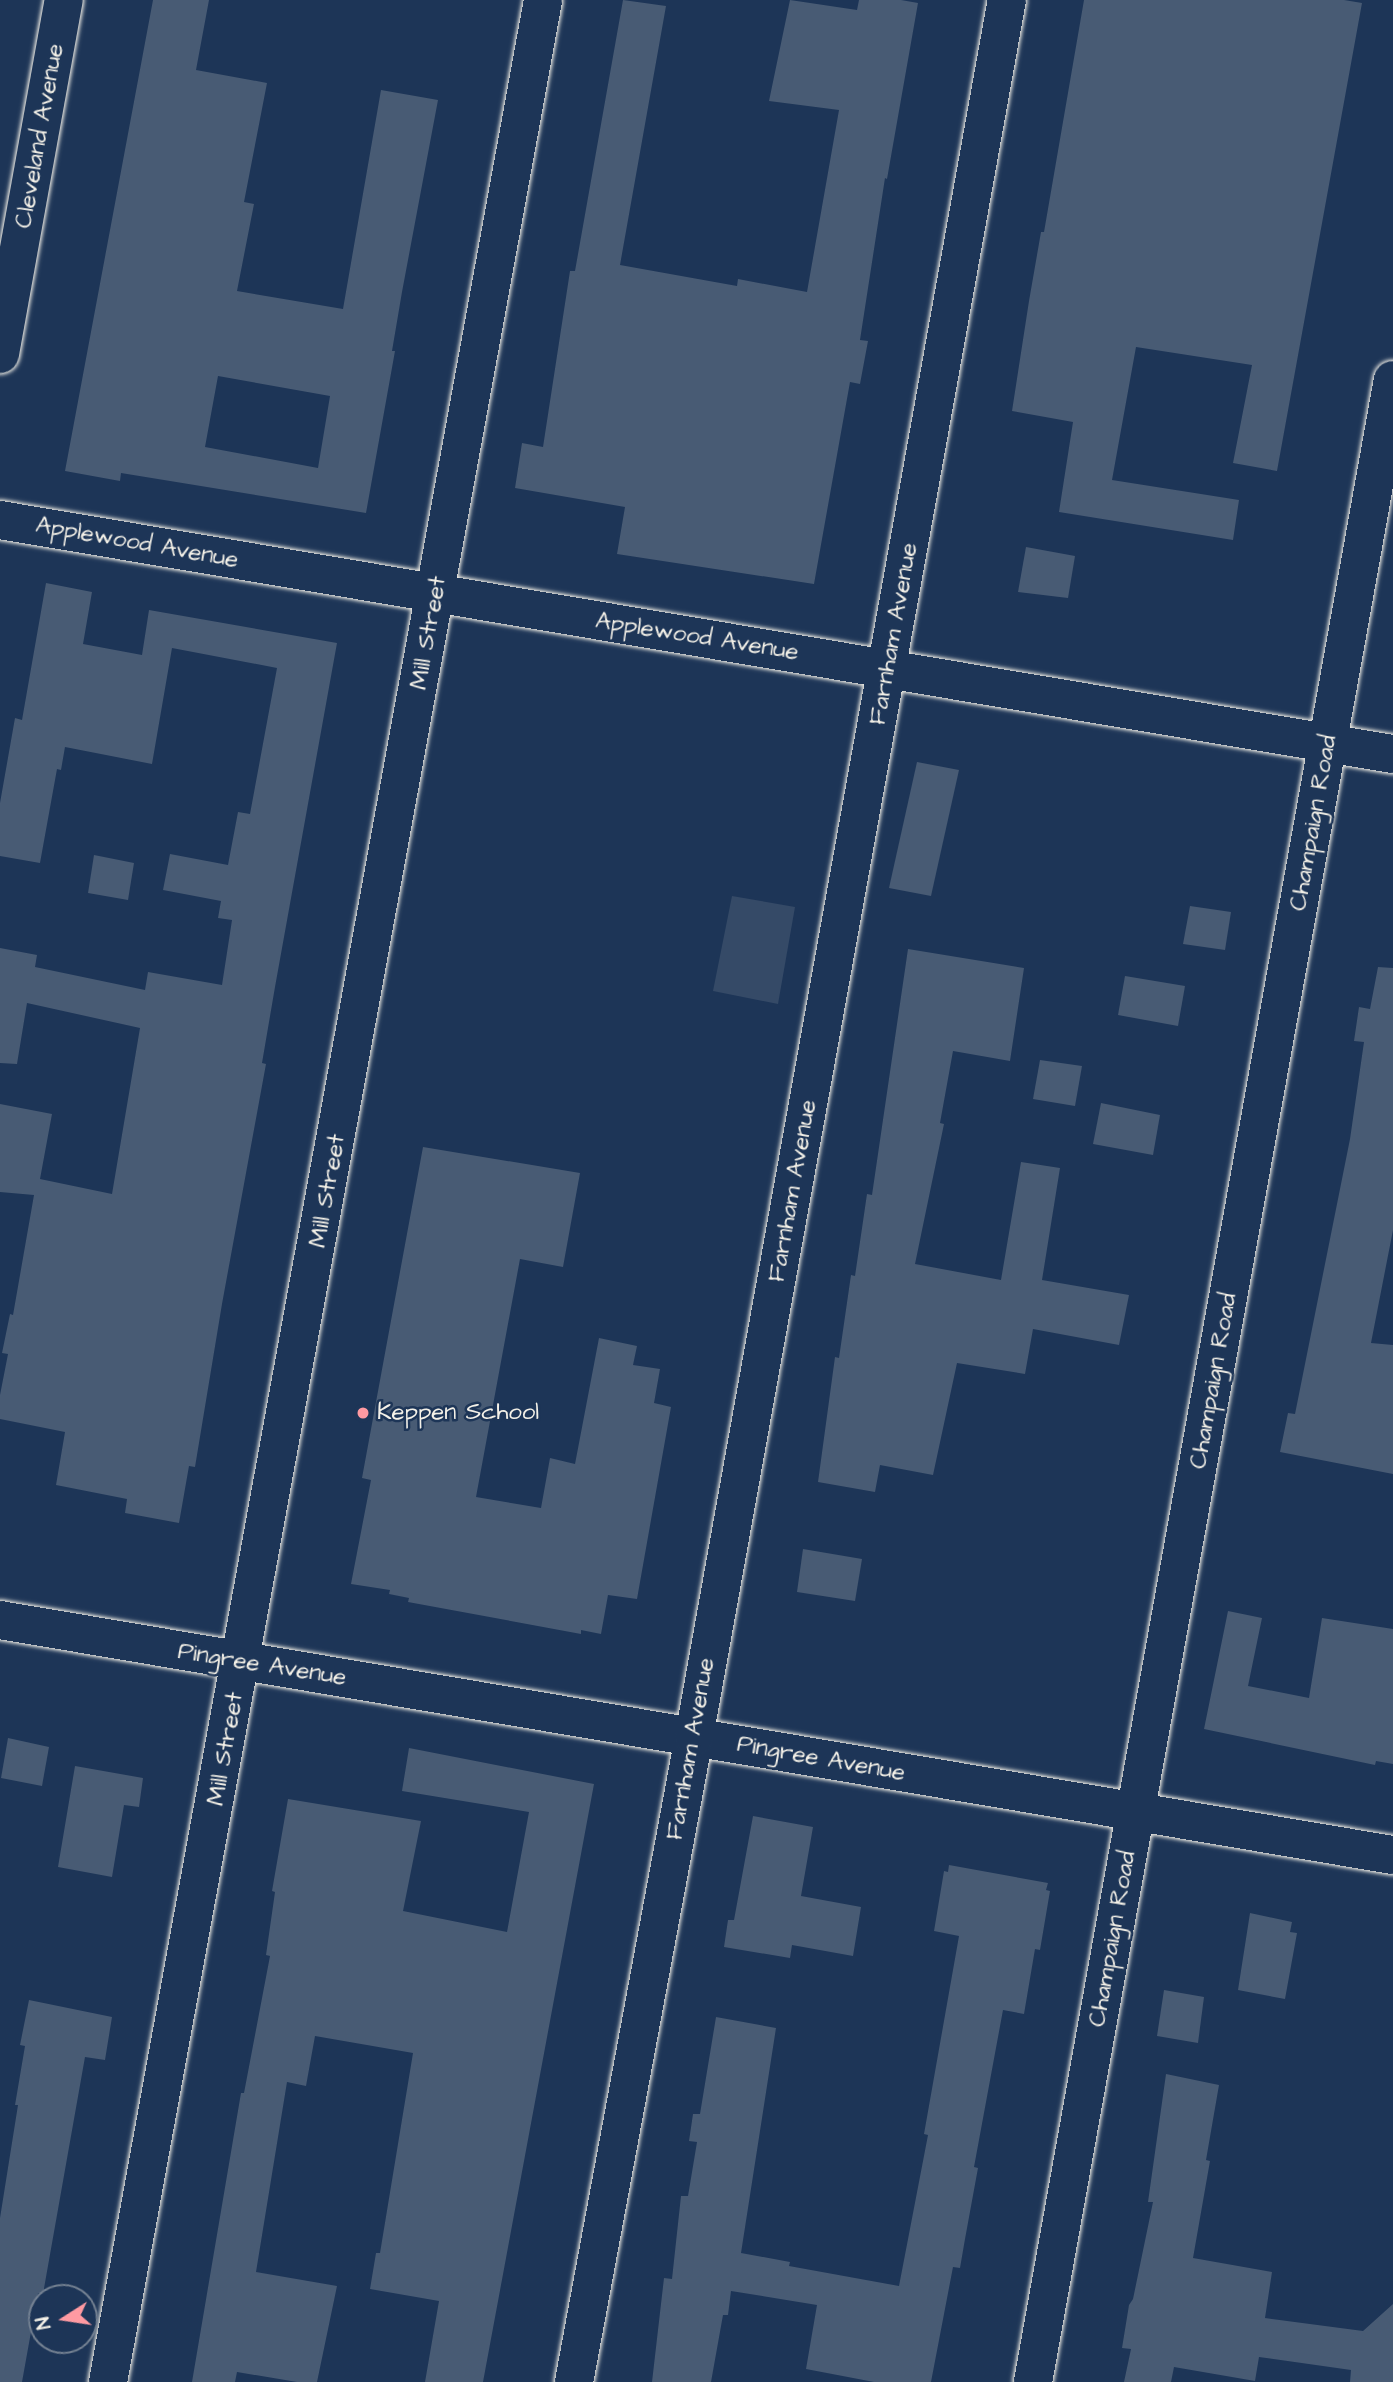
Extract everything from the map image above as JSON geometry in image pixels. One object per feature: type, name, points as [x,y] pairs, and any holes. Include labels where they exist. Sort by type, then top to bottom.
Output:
[{"type":"street","name":"Cleveland Avenue","points":[[0,355],[64,0]]},
{"type":"street","name":"Mill Street","points":[[108,2382],[242,1662],[543,0]]},
{"type":"street","name":"Farnham Avenue","points":[[574,2382],[694,1737],[1007,0]]},
{"type":"street","name":"Champaign Road","points":[[1033,2382],[1393,380]]},
{"type":"street","name":"Applewood Avenue","points":[[0,520],[1393,754]]},
{"type":"street","name":"Pingree Avenue","points":[[0,1620],[1393,1855]]},
{"type":"shaded area","points":[[732,896],[795,907],[778,1004],[713,991]]},
{"type":"building","points":[[153,0],[209,0],[196,70],[267,83],[244,202],[254,204],[237,291],[343,309],[381,90],[438,100],[402,292],[392,351],[395,351],[366,513],[121,473],[120,481],[65,471]],"holes":[[[218,376],[330,396],[318,468],[205,447]]]},
{"type":"building","points":[[623,0],[666,6],[620,265],[737,286],[738,279],[807,292],[839,110],[769,101],[790,0],[857,10],[859,0],[901,0],[918,3],[887,179],[885,178],[860,340],[868,341],[860,384],[850,382],[814,584],[617,554],[625,507],[515,488],[522,443],[543,447],[570,271],[575,271]]},
{"type":"building","points":[[1084,0],[1344,0],[1362,3],[1277,471],[1233,463],[1252,365],[1136,347],[1112,480],[1239,500],[1233,540],[1059,512],[1073,422],[1012,411],[1041,232],[1044,232]]},
{"type":"building","points":[[1026,547],[1075,556],[1068,598],[1018,592]]},
{"type":"building","points":[[46,583],[92,592],[83,644],[142,655],[149,610],[337,643],[275,987],[262,1063],[266,1064],[195,1467],[189,1466],[179,1523],[125,1513],[127,1499],[56,1485],[65,1432],[0,1419],[0,1395],[8,1354],[2,1353],[10,1314],[13,1315],[34,1195],[0,1192],[0,1104],[52,1114],[40,1179],[112,1194],[140,1028],[27,1003],[17,1064],[0,1063],[0,948],[37,955],[35,967],[145,990],[148,972],[222,985],[232,920],[218,918],[221,901],[163,890],[170,854],[228,865],[238,812],[250,814],[277,668],[172,648],[152,764],[65,747],[61,770],[57,769],[40,863],[0,856],[0,803],[15,718],[22,720]]},
{"type":"building","points":[[917,762],[959,770],[931,896],[889,888]]},
{"type":"building","points":[[94,855],[134,863],[128,900],[88,893]]},
{"type":"building","points":[[1190,906],[1231,912],[1225,950],[1183,944]]},
{"type":"building","points":[[908,949],[1024,968],[1010,1061],[953,1051],[940,1123],[944,1124],[915,1264],[1001,1280],[1021,1162],[1060,1168],[1042,1280],[1129,1295],[1119,1345],[1033,1329],[1025,1374],[957,1363],[933,1475],[880,1465],[875,1492],[818,1482],[835,1357],[839,1358],[851,1275],[855,1276],[867,1194],[872,1195]]},
{"type":"building","points":[[1378,967],[1393,968],[1393,1230],[1371,1343],[1393,1345],[1393,1474],[1280,1452],[1288,1413],[1295,1414],[1350,1139],[1364,1042],[1354,1041],[1359,1007],[1370,1009]]},
{"type":"building","points":[[1125,976],[1185,986],[1178,1026],[1118,1015]]},
{"type":"building","points":[[1040,1060],[1082,1066],[1075,1106],[1033,1099]]},
{"type":"building","points":[[1101,1103],[1160,1115],[1153,1155],[1093,1144]]},
{"type":"building","name":"Keppen School","points":[[423,1147],[580,1173],[563,1267],[520,1259],[476,1497],[541,1508],[550,1458],[575,1464],[599,1338],[637,1346],[633,1365],[660,1369],[654,1403],[671,1407],[637,1599],[608,1595],[601,1634],[581,1630],[581,1634],[408,1602],[409,1598],[389,1594],[390,1590],[351,1584],[371,1480],[362,1478]]},
{"type":"building","points":[[803,1549],[862,1559],[855,1601],[797,1592]]},
{"type":"building","points":[[1228,1611],[1262,1618],[1248,1686],[1309,1698],[1322,1618],[1393,1629],[1393,1764],[1376,1761],[1375,1765],[1204,1729]]},
{"type":"building","points":[[8,1738],[49,1747],[42,1786],[1,1778]]},
{"type":"building","points":[[409,1748],[594,1784],[483,2382],[425,2382],[439,2301],[370,2289],[376,2253],[380,2253],[413,2053],[315,2036],[306,2086],[287,2082],[256,2272],[337,2286],[317,2382],[297,2382],[237,2372],[235,2382],[192,2382],[241,2093],[244,2093],[270,1956],[266,1955],[275,1892],[272,1891],[288,1799],[421,1821],[403,1911],[507,1932],[529,1812],[402,1791]]},
{"type":"building","points":[[75,1766],[143,1778],[139,1807],[124,1805],[112,1877],[58,1867]]},
{"type":"building","points":[[753,1816],[813,1827],[801,1896],[861,1907],[853,1956],[792,1945],[790,1958],[724,1947],[728,1920],[734,1920]]},
{"type":"building","points":[[949,1865],[1048,1883],[1046,1890],[1050,1891],[1040,1950],[1035,1949],[1024,2014],[1003,2010],[974,2167],[978,2168],[960,2268],[953,2267],[931,2382],[874,2382],[806,2369],[817,2305],[731,2291],[728,2315],[723,2315],[711,2382],[652,2382],[664,2278],[672,2279],[681,2196],[688,2196],[697,2142],[689,2141],[693,2114],[700,2114],[716,2017],[776,2028],[741,2253],[790,2262],[789,2266],[899,2286],[928,2135],[924,2134],[959,1936],[934,1931],[944,1871],[948,1872]]},
{"type":"building","points":[[1250,1913],[1292,1922],[1290,1932],[1297,1933],[1285,1999],[1238,1990]]},
{"type":"building","points":[[1164,1990],[1204,1997],[1198,2043],[1157,2036]]},
{"type":"building","points":[[29,2000],[112,2017],[105,2060],[85,2057],[45,2284],[28,2284],[28,2349],[22,2382],[0,2382],[0,2218],[25,2046],[20,2045]]},
{"type":"building","points":[[1166,2074],[1219,2085],[1206,2160],[1210,2161],[1193,2258],[1272,2272],[1265,2318],[1363,2331],[1393,2304],[1393,2382],[1350,2382],[1351,2370],[1259,2357],[1255,2381],[1174,2367],[1171,2382],[1124,2382],[1131,2349],[1122,2348],[1153,2202],[1148,2202]]},
{"type":"place","name":"Keppen School","points":[[363,1413]]}]
